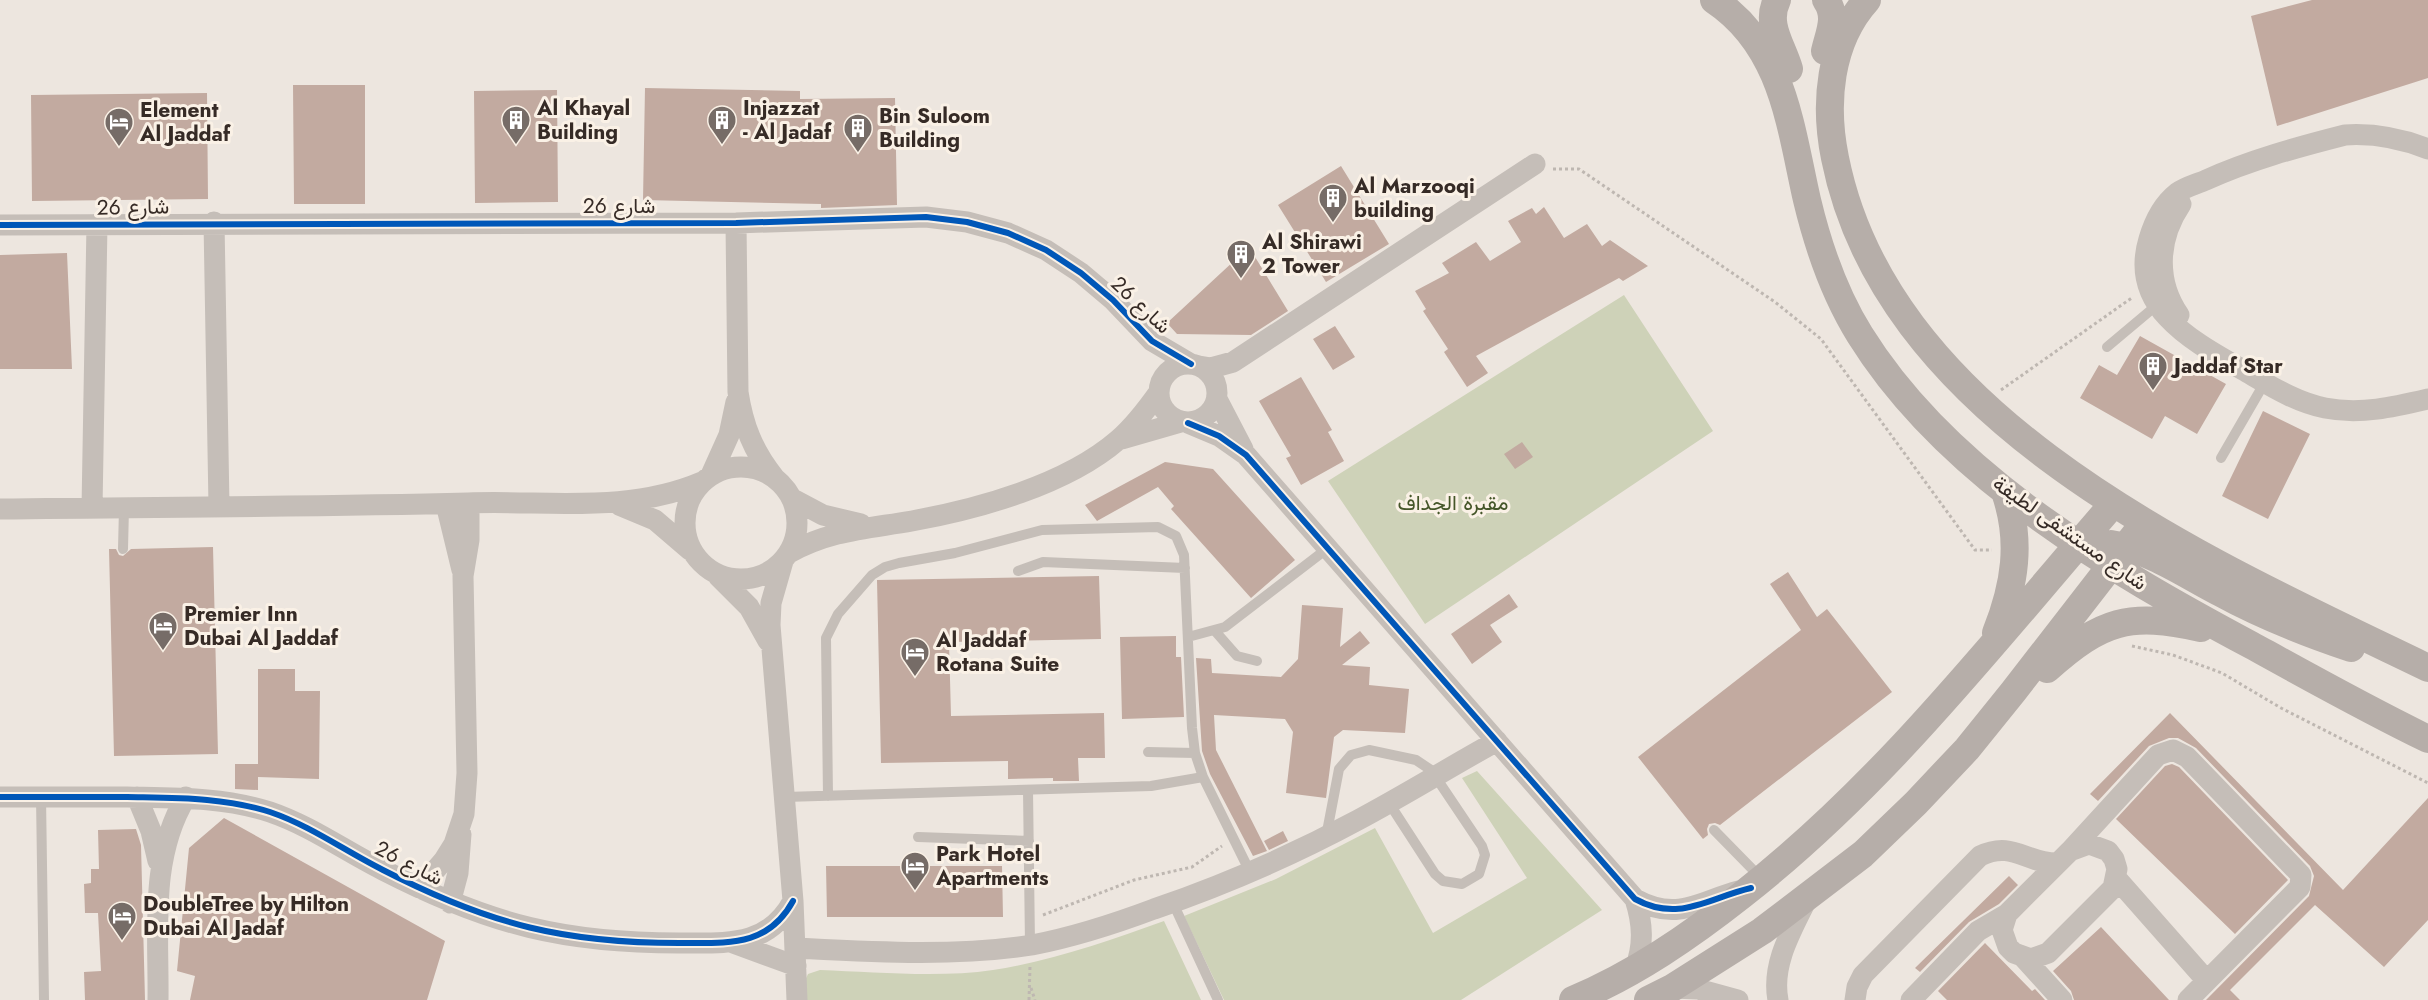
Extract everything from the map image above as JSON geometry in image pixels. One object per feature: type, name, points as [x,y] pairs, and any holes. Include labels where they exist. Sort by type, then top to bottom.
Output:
[{"type":"main road","name":"شارع مستشفى لطيفة","points":[[1714,0],[1742,23],[1761,46],[1779,79],[1820,246],[1837,291],[1859,334],[1886,374],[1924,415],[2005,492],[2079,544],[2120,556],[2229,634],[2428,739]]},
{"type":"main road","points":[[1778,0],[1772,17],[1773,26],[1787,64],[1799,110],[1802,128],[1798,152]]},
{"type":"main road","points":[[1826,0],[1832,13],[1832,21],[1823,60],[1821,90],[1831,139],[1853,219],[1877,270],[1929,346],[1982,403],[2029,443],[2113,504],[2144,523],[2324,618],[2428,669]]},
{"type":"main road","points":[[1831,139],[1834,65],[1843,36],[1867,0]]},
{"type":"main road","points":[[1985,657],[2008,599],[2016,557],[2012,512],[2005,492]]},
{"type":"main road","points":[[1574,1000],[1635,969],[1711,920],[1757,883],[1873,778],[1985,657],[2113,504]]},
{"type":"main road","points":[[1660,994],[1762,931],[1863,854],[1916,803],[1967,749],[2144,523]]},
{"type":"main road","points":[[2120,556],[2153,556],[2272,618],[2326,640],[2428,669]]},
{"type":"main road","points":[[2013,692],[2048,669],[2085,637],[2110,625],[2137,619],[2165,621],[2229,634]]},
{"type":"street","points":[[2428,149],[2390,136],[2345,135],[2251,163],[2196,184],[2178,192],[2164,207],[2153,225],[2147,245],[2145,266],[2153,296],[2177,329],[2216,355],[2299,400],[2324,408],[2350,411],[2377,410],[2428,399]]},
{"type":"street","points":[[716,575],[735,579],[753,579],[774,569],[786,557],[830,534],[946,514],[1018,493],[1086,461],[1116,442],[1139,418],[1159,390],[1167,373],[1174,368],[1195,365],[1222,366],[1242,355],[1534,164]]},
{"type":"street","points":[[2196,184],[2172,217],[2165,236],[2163,276],[2168,295],[2177,313],[2216,355]]},
{"type":"street","name":"شارع 26","points":[[0,225],[214,222],[736,223],[926,217],[967,222],[1008,233],[1063,262],[1113,300],[1140,332],[1151,353],[1159,390]]},
{"type":"street","points":[[214,222],[219,506]]},
{"type":"street","points":[[736,223],[738,392],[741,417],[749,440],[761,461],[791,498],[795,509],[797,531],[771,603],[771,647],[793,902],[796,1000]]},
{"type":"street","points":[[92,508],[97,224]]},
{"type":"street","name":"شارع 26","points":[[1140,332],[1165,350],[1195,365]]},
{"type":"street","points":[[1116,442],[1204,418],[1214,406],[1217,395],[1242,355]]},
{"type":"street","points":[[1195,365],[1211,376],[1217,395],[1246,455]]},
{"type":"street","points":[[1159,390],[1160,400],[1167,414],[1219,436],[1246,455],[1635,899],[1641,920],[1642,942],[1635,969]]},
{"type":"street","points":[[690,550],[684,526],[685,514],[694,491],[706,478],[729,435],[738,392]]},
{"type":"street","points":[[0,509],[469,503],[613,504],[658,498],[721,470],[744,467],[756,469],[777,480]]},
{"type":"street","points":[[791,498],[806,508],[831,518],[876,526]]},
{"type":"street","points":[[450,903],[458,873],[467,773],[464,576],[469,540],[469,503]]},
{"type":"street","points":[[446,504],[464,576]]},
{"type":"street","points":[[613,504],[656,520],[690,550],[697,560],[749,607],[771,647]]},
{"type":"street","name":"شارع 26","points":[[0,797],[186,797],[229,802],[270,812],[310,828],[381,869],[450,903],[502,922],[554,935],[606,942],[732,943],[796,957],[1030,945],[1073,936],[1173,903],[1250,872],[1326,837],[1497,741]]},
{"type":"street","points":[[1911,1000],[1978,931],[2007,914],[2064,857],[2158,755],[2173,750],[2187,757],[2296,869],[2302,880],[2300,887],[2188,1000]]},
{"type":"street","points":[[137,797],[152,831],[160,867]]},
{"type":"street","points":[[159,1000],[160,867],[168,831],[186,797]]},
{"type":"street","points":[[420,888],[444,860],[461,828]]},
{"type":"street","points":[[1855,1000],[1857,987],[1863,975],[1971,863],[1989,851],[2008,849],[2036,861],[2064,857],[2089,844],[2108,851],[2117,869],[2113,888],[2048,953],[2040,957],[2023,957]]},
{"type":"street","points":[[2016,851],[2027,868],[2031,890]]},
{"type":"street","points":[[2116,879],[2207,981]]},
{"type":"street","points":[[1635,899],[1659,909],[1684,910],[1757,883]]},
{"type":"street","points":[[1778,1000],[1778,968],[1781,957],[1810,894]]},
{"type":"street","name":"شارع 26","points":[[732,943],[769,930],[784,918],[793,902]]},
{"type":"street","points":[[2007,914],[2002,930],[2008,947],[2023,957],[2062,1000]]},
{"type":"street","points":[[1660,994],[1698,989],[1738,1000]]},
{"type":"lane","points":[[2107,347],[2153,296]]},
{"type":"lane","points":[[2221,458],[2265,382]]},
{"type":"lane","points":[[123,549],[124,508]]},
{"type":"lane","points":[[828,796],[826,638],[838,614],[872,575],[899,563],[955,553],[1042,530],[1158,527],[1176,537],[1181,545],[1185,568],[1195,753],[1203,777],[1250,872]]},
{"type":"lane","points":[[1188,637],[1215,631],[1235,621],[1328,549]]},
{"type":"lane","points":[[1018,571],[1043,562],[1185,568]]},
{"type":"lane","points":[[1215,631],[1231,651],[1238,656],[1257,661]]},
{"type":"lane","points":[[1326,837],[1339,769],[1351,755],[1369,750],[1416,760],[1431,770],[1482,846],[1483,865],[1472,880],[1452,884],[1436,874],[1389,803]]},
{"type":"lane","points":[[1148,752],[1195,753]]},
{"type":"lane","points":[[785,797],[1169,785],[1203,777]]},
{"type":"lane","points":[[1028,790],[1030,945]]},
{"type":"lane","points":[[41,797],[44,1000]]},
{"type":"lane","points":[[1714,831],[1757,883]]},
{"type":"lane","points":[[918,837],[1029,841]]},
{"type":"lane","points":[[1173,903],[1218,1000]]},
{"type":"path","points":[[1982,403],[2153,296]]},
{"type":"path","points":[[1030,921],[1071,902],[1124,883],[1192,867],[1233,838]]},
{"type":"path","points":[[1029,1000],[1030,986],[1035,1000]]},
{"type":"green space","name":"مقبرة الجداف","points":[[1624,295],[1713,431],[1425,624],[1328,481]]},
{"type":"green space","points":[[1477,771],[1602,910],[1461,1000],[1224,1000],[1184,916],[1276,879],[1375,828],[1433,933],[1527,878],[1462,778]]},
{"type":"green space","points":[[1164,921],[1201,1000],[802,1000],[802,987],[808,974],[820,970],[951,974],[993,970],[1058,956]]},
{"type":"building","points":[[2312,0],[2428,0],[2428,78],[2277,126],[2251,16]]},
{"type":"building","points":[[293,85],[365,85],[365,204],[294,204]]},
{"type":"building","name":"Injazzat - Al Jadaf","points":[[645,88],[800,91],[800,99],[895,98],[897,205],[821,208],[821,204],[643,200]]},
{"type":"building","name":"Al Khayal Building","points":[[557,90],[558,202],[475,203],[474,91]]},
{"type":"building","name":"Element Al Jaddaf","points":[[207,93],[208,199],[32,201],[31,95]]},
{"type":"building","name":"Al Marzooqi building","points":[[1341,166],[1389,244],[1326,282],[1278,205]]},
{"type":"building","points":[[1544,207],[1564,238],[1587,224],[1602,246],[1610,240],[1648,266],[1623,281],[1619,278],[1476,356],[1488,373],[1467,387],[1444,352],[1448,349],[1423,311],[1426,309],[1415,291],[1449,273],[1442,263],[1476,242],[1490,261],[1521,242],[1508,221],[1532,208],[1536,214]]},
{"type":"building","name":"Al Shirawi 2 Tower","points":[[1249,247],[1288,311],[1251,335],[1177,334],[1167,323]]},
{"type":"building","points":[[67,253],[72,369],[0,369],[0,255]]},
{"type":"building","points":[[1335,326],[1355,357],[1333,370],[1313,339]]},
{"type":"building","name":"Jaddaf Star","points":[[2140,336],[2226,384],[2197,434],[2165,416],[2152,439],[2080,398],[2099,365],[2117,375]]},
{"type":"building","points":[[1301,377],[1332,430],[1328,432],[1344,461],[1301,485],[1286,458],[1291,456],[1259,401]]},
{"type":"building","points":[[2263,411],[2310,434],[2268,519],[2222,496]]},
{"type":"building","points":[[1522,442],[1533,457],[1515,469],[1504,454]]},
{"type":"building","points":[[1165,462],[1213,469],[1295,560],[1251,598],[1171,509],[1174,506],[1158,487],[1097,521],[1085,505]]},
{"type":"building","name":"Premier Inn Dubai Al Jaddaf","points":[[213,547],[218,754],[114,756],[109,549],[116,549],[119,555],[123,556],[131,549]]},
{"type":"building","points":[[1788,572],[1817,617],[1827,609],[1892,692],[1720,825],[1709,824],[1708,835],[1703,839],[1638,757],[1801,630],[1770,584]]},
{"type":"building","name":"Al Jaddaf Rotana Suite","points":[[1099,576],[1101,639],[949,642],[951,716],[1104,713],[1105,758],[1078,758],[1079,781],[1053,781],[1053,778],[1008,779],[1008,761],[881,763],[877,580]]},
{"type":"building","points":[[1509,594],[1518,607],[1490,625],[1502,642],[1472,664],[1451,634]]},
{"type":"building","points":[[1302,605],[1343,608],[1340,647],[1360,631],[1370,643],[1342,665],[1370,667],[1369,685],[1409,689],[1405,733],[1343,730],[1334,737],[1326,798],[1286,793],[1293,732],[1285,719],[1214,715],[1216,750],[1267,851],[1253,856],[1210,774],[1202,751],[1196,658],[1211,659],[1212,673],[1281,677],[1298,659]]},
{"type":"building","points":[[1176,636],[1176,657],[1181,657],[1184,717],[1122,719],[1120,637]]},
{"type":"building","points":[[258,669],[295,669],[295,691],[320,691],[319,779],[258,777],[258,790],[235,789],[235,764],[258,764]]},
{"type":"building","points":[[2170,713],[2343,890],[2428,798],[2428,920],[2384,967],[2315,905],[2230,990],[2240,1000],[2206,1000],[2309,896],[2314,876],[2310,866],[2196,748],[2178,738],[2169,738],[2149,746],[2098,801],[2090,794]]},
{"type":"building","points":[[2172,764],[2179,767],[2288,880],[2235,934],[2116,819],[2165,766]]},
{"type":"building","points":[[224,818],[445,941],[427,1000],[190,1000],[195,976],[177,971],[189,848]]},
{"type":"building","name":"DoubleTree by Hilton Dubai Al Jadaf","points":[[136,829],[141,845],[145,1000],[85,1000],[84,972],[101,971],[98,913],[85,913],[84,884],[91,883],[91,869],[99,869],[98,830]]},
{"type":"building","points":[[1283,831],[1288,841],[1269,850],[1264,841]]},
{"type":"building","name":"Park Hotel Apartments","points":[[826,866],[1002,866],[1003,917],[827,917]]},
{"type":"building","points":[[2009,876],[2018,885],[1999,904],[1969,922],[1920,972],[1915,968]]},
{"type":"building","points":[[2101,927],[2169,1000],[2074,1000],[2071,991],[2053,971]]},
{"type":"building","points":[[1985,943],[2032,991],[2035,989],[2045,1000],[1947,1000],[1938,991]]},
{"type":"cycle path","points":[[0,225],[736,223],[926,217],[967,222],[1008,233],[1046,250],[1081,273],[1113,300],[1152,341],[1191,364]]},
{"type":"cycle path","points":[[1188,423],[1219,436],[1246,455],[1635,899],[1651,906],[1680,909],[1751,888]]},
{"type":"cycle path","points":[[0,797],[181,798],[235,803],[252,807],[300,824],[383,870],[459,905],[530,928],[604,940],[703,943],[734,941],[761,934],[773,926],[793,901]]},
{"type":"place","name":"Al Khayal Building","points":[[516,146]]},
{"type":"place","name":"Injazzat - Al Jadaf","points":[[722,146]]},
{"type":"place","name":"Element Al Jaddaf","points":[[119,148]]},
{"type":"place","name":"Bin Suloom Building","points":[[858,154]]},
{"type":"place","name":"Al Marzooqi building","points":[[1333,224]]},
{"type":"place","name":"Al Shirawi 2 Tower","points":[[1241,280]]},
{"type":"place","name":"Jaddaf Star","points":[[2153,392]]},
{"type":"place","name":"Premier Inn Dubai Al Jaddaf","points":[[163,652]]},
{"type":"place","name":"Al Jaddaf Rotana Suite","points":[[915,678]]},
{"type":"place","name":"Park Hotel Apartments","points":[[915,892]]},
{"type":"place","name":"DoubleTree by Hilton Dubai Al Jadaf","points":[[122,942]]}]
